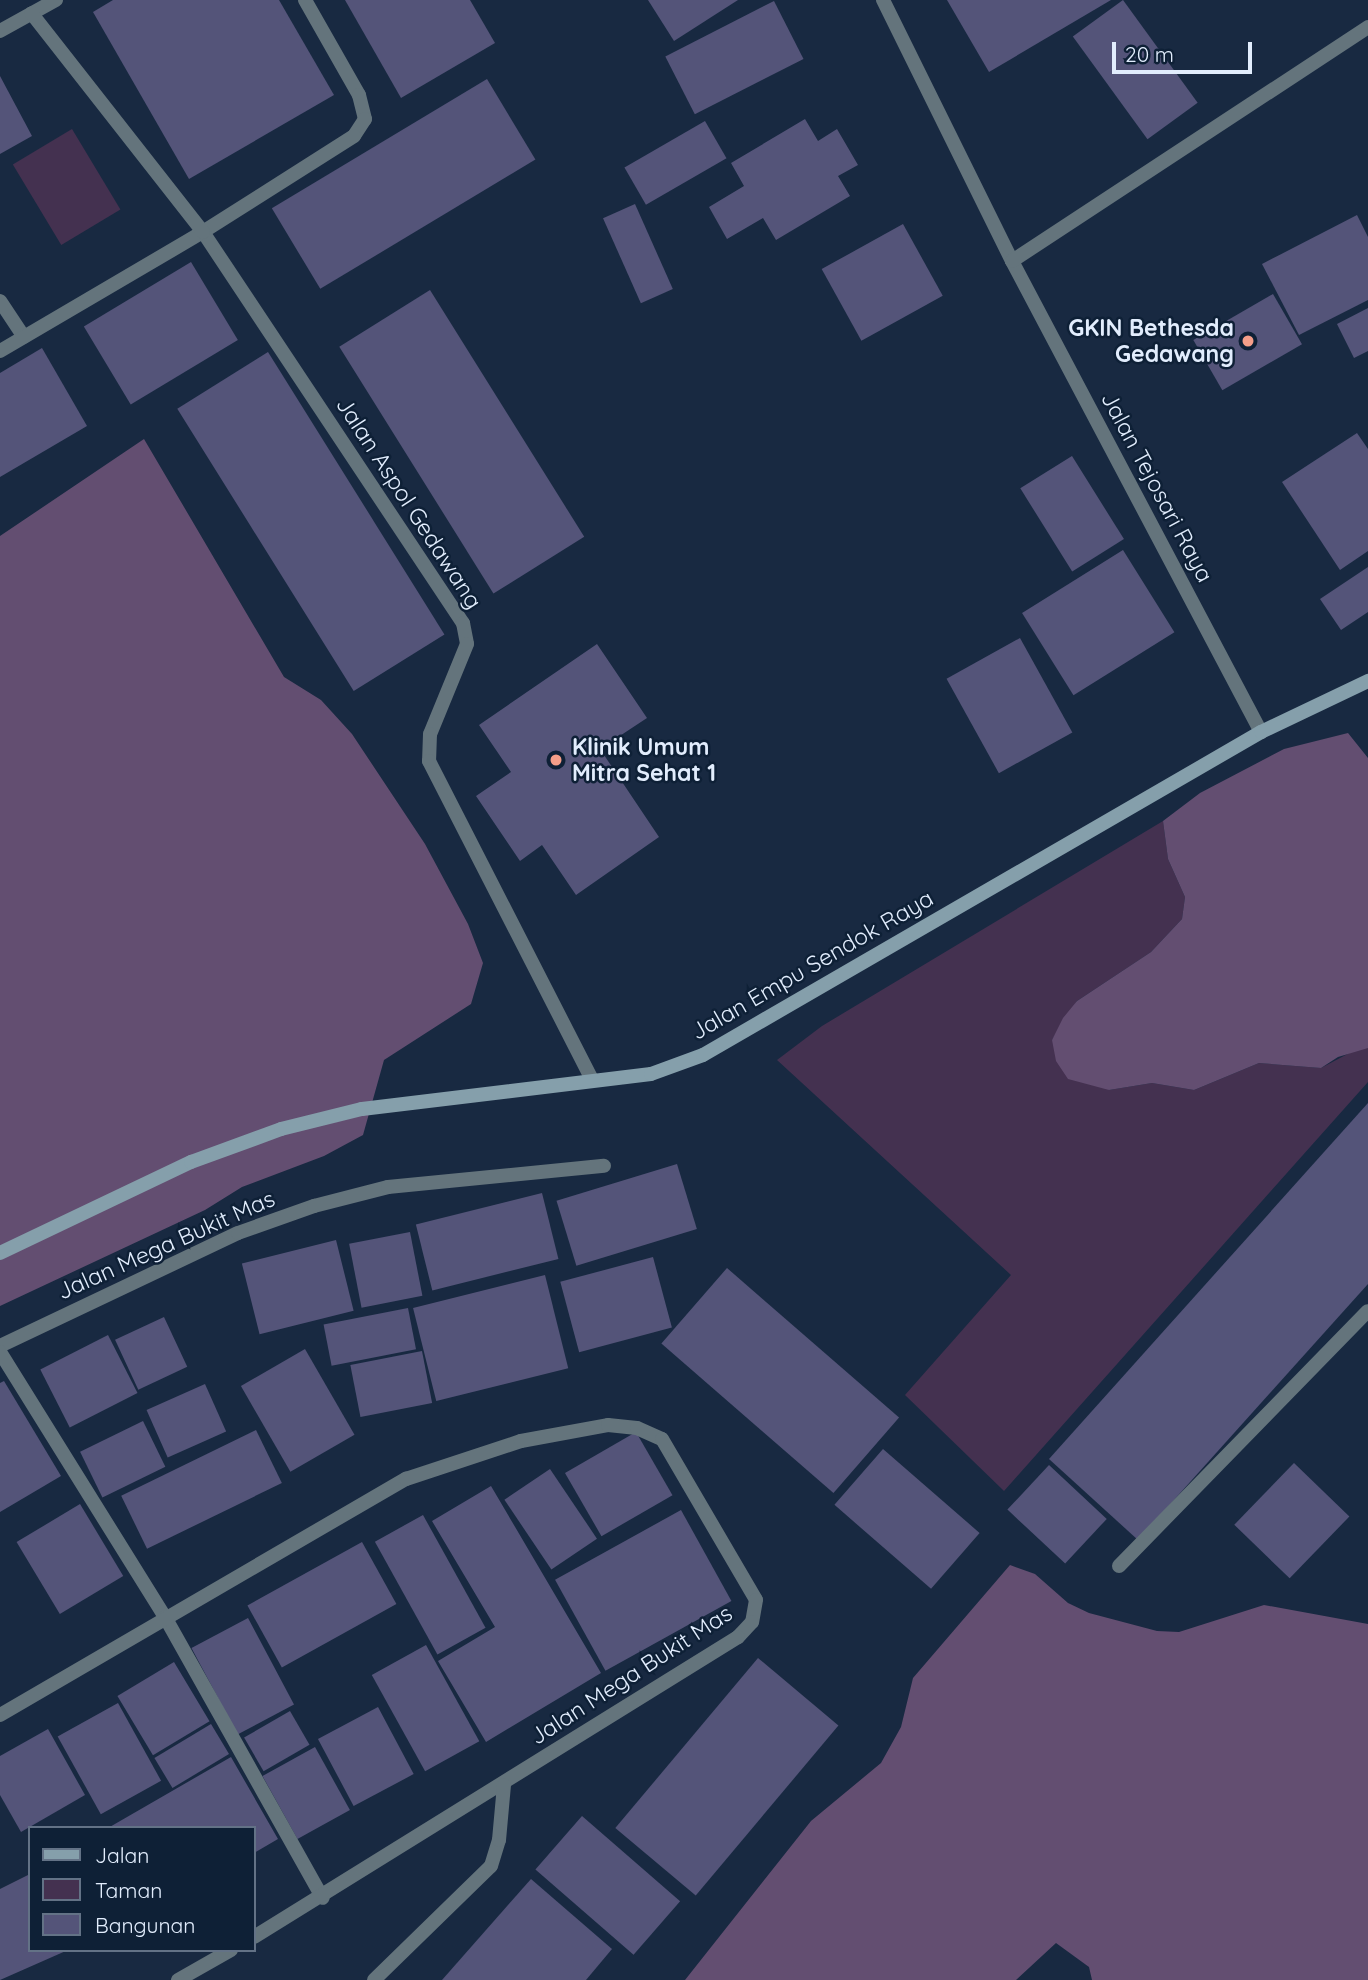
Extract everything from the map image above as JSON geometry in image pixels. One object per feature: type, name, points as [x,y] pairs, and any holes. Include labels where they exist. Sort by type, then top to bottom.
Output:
[{"type":"street","points":[[0,31],[56,0]]},
{"type":"street","points":[[0,351],[203,232],[354,136],[365,119],[359,95],[305,0]]},
{"type":"street","name":"Jalan Tejosari Raya","points":[[883,0],[1012,261],[1261,732]]},
{"type":"street","name":"Jalan Aspol Gedawang","points":[[31,13],[203,232],[463,623],[467,644],[430,734],[429,761],[592,1080]]},
{"type":"street","points":[[1012,261],[1368,27]]},
{"type":"street","points":[[0,301],[24,337]]},
{"type":"street","name":"Jalan Empu Sendok Raya","points":[[0,1253],[191,1162],[281,1129],[362,1109],[651,1074],[703,1055],[1261,732],[1368,681]]},
{"type":"street","name":"Jalan Mega Bukit Mas","points":[[0,1346],[238,1233],[314,1206],[388,1187],[604,1166]]},
{"type":"street","points":[[1119,1566],[1368,1311]]},
{"type":"street","points":[[0,1352],[165,1617],[323,1898]]},
{"type":"street","name":"Jalan Mega Bukit Mas","points":[[0,1715],[406,1479],[521,1441],[608,1425],[637,1428],[662,1439],[756,1600],[752,1622],[738,1637],[323,1898],[256,1936]]},
{"type":"street","points":[[374,1980],[491,1866],[499,1840],[504,1785]]},
{"type":"street","points":[[178,1980],[227,1952]]},
{"type":"green space","points":[[72,129],[120,210],[61,245],[13,165]]},
{"type":"green space","points":[[1163,821],[1168,859],[1185,897],[1182,919],[1151,952],[1077,1001],[1052,1040],[1109,1090],[1152,1083],[1194,1090],[1259,1063],[1321,1068],[1359,1048],[1368,1048],[1368,1082],[1004,1491],[905,1395],[1011,1275],[777,1060],[822,1026]]},
{"type":"shaded area","points":[[144,439],[284,677],[321,700],[352,734],[425,844],[468,924],[483,963],[471,1004],[384,1060],[363,1135],[324,1156],[242,1187],[205,1210],[0,1306],[0,536]]},
{"type":"shaded area","points":[[1348,733],[1368,758],[1368,1048],[1338,1057],[1321,1068],[1259,1063],[1194,1090],[1152,1083],[1109,1090],[1068,1079],[1056,1061],[1052,1040],[1063,1018],[1077,1001],[1151,952],[1182,919],[1185,897],[1168,859],[1163,821],[1200,793],[1284,749]]},
{"type":"shaded area","points":[[1010,1565],[1035,1574],[1068,1603],[1089,1613],[1157,1631],[1179,1632],[1264,1605],[1368,1624],[1368,1980],[1092,1980],[1089,1967],[1056,1943],[1016,1980],[685,1980],[811,1821],[881,1763],[901,1727],[913,1678]]},
{"type":"building","points":[[113,0],[279,0],[334,95],[189,179],[93,12]]},
{"type":"building","points":[[345,0],[470,0],[495,43],[401,98]]},
{"type":"building","points":[[648,0],[738,0],[674,41]]},
{"type":"building","points":[[947,0],[1111,0],[989,72]]},
{"type":"building","points":[[1123,0],[1198,103],[1147,139],[1073,36]]},
{"type":"building","points":[[774,1],[804,59],[695,114],[665,56]]},
{"type":"building","points":[[0,76],[32,136],[0,154]]},
{"type":"building","points":[[487,79],[535,160],[320,289],[272,208]]},
{"type":"building","points":[[805,119],[818,141],[837,129],[858,165],[838,176],[850,196],[776,240],[763,218],[727,239],[709,207],[744,186],[731,163]]},
{"type":"building","points":[[705,121],[726,158],[646,205],[624,168]]},
{"type":"building","points":[[635,204],[673,289],[641,303],[603,218]]},
{"type":"building","points":[[1357,215],[1368,237],[1368,300],[1299,335],[1262,264]]},
{"type":"building","points":[[903,224],[943,296],[861,341],[822,269]]},
{"type":"building","points":[[191,262],[238,340],[131,404],[84,326]]},
{"type":"building","points":[[430,290],[584,537],[493,593],[339,347]]},
{"type":"building","name":"GKIN Bethesda Gedawang","points":[[1273,294],[1302,344],[1222,390],[1193,340]]},
{"type":"building","points":[[1368,308],[1368,351],[1354,358],[1337,324]]},
{"type":"building","points":[[42,348],[87,426],[0,477],[0,373]]},
{"type":"building","points":[[268,352],[444,634],[354,691],[177,409]]},
{"type":"building","points":[[1357,433],[1368,449],[1368,551],[1340,570],[1282,482]]},
{"type":"building","points":[[1072,456],[1124,539],[1072,571],[1020,488]]},
{"type":"building","points":[[1123,550],[1174,632],[1073,695],[1022,613]]},
{"type":"building","points":[[1368,567],[1368,612],[1341,630],[1320,599]]},
{"type":"building","points":[[1020,638],[1072,732],[999,773],[947,679]]},
{"type":"building","name":"Klinik Umum Mitra Sehat 1","points":[[597,644],[647,718],[600,749],[659,837],[576,895],[542,845],[520,861],[476,796],[511,772],[479,725]]},
{"type":"building","points":[[1368,1103],[1368,1284],[1138,1540],[1049,1459]]},
{"type":"building","points":[[677,1164],[697,1229],[576,1266],[557,1201]]},
{"type":"building","points":[[542,1193],[558,1259],[432,1290],[416,1224]]},
{"type":"building","points":[[410,1232],[422,1296],[362,1308],[349,1244]]},
{"type":"building","points":[[336,1240],[354,1311],[260,1334],[242,1263]]},
{"type":"building","points":[[653,1257],[672,1328],[579,1352],[560,1282]]},
{"type":"building","points":[[727,1268],[899,1418],[833,1493],[661,1343]]},
{"type":"building","points":[[545,1275],[568,1368],[436,1401],[413,1308]]},
{"type":"building","points":[[408,1308],[416,1349],[332,1366],[324,1324]]},
{"type":"building","points":[[164,1317],[187,1367],[138,1390],[115,1340]]},
{"type":"building","points":[[108,1335],[138,1393],[70,1427],[40,1370]]},
{"type":"building","points":[[305,1349],[354,1435],[290,1472],[241,1386]]},
{"type":"building","points":[[422,1351],[432,1403],[360,1417],[350,1365]]},
{"type":"building","points":[[4,1381],[61,1476],[0,1512],[0,1383]]},
{"type":"building","points":[[205,1384],[226,1432],[168,1458],[147,1410]]},
{"type":"building","points":[[143,1421],[165,1467],[102,1498],[80,1452]]},
{"type":"building","points":[[256,1430],[282,1483],[147,1549],[121,1496]]},
{"type":"building","points":[[636,1432],[672,1495],[601,1536],[565,1473]]},
{"type":"building","points":[[883,1449],[980,1533],[931,1589],[834,1505]]},
{"type":"building","points":[[1294,1463],[1349,1516],[1290,1578],[1234,1525]]},
{"type":"building","points":[[1049,1465],[1107,1519],[1065,1563],[1007,1510]]},
{"type":"building","points":[[550,1469],[597,1539],[551,1569],[504,1500]]},
{"type":"building","points":[[491,1486],[601,1673],[486,1742],[438,1661],[495,1627],[432,1521]]},
{"type":"building","points":[[80,1504],[123,1576],[60,1614],[17,1542]]},
{"type":"building","points":[[681,1510],[731,1601],[605,1671],[555,1580]]},
{"type":"building","points":[[423,1515],[486,1628],[437,1654],[375,1542]]},
{"type":"building","points":[[362,1542],[396,1604],[282,1668],[247,1606]]},
{"type":"building","points":[[248,1618],[294,1705],[237,1735],[191,1648]]},
{"type":"building","points":[[426,1645],[479,1741],[425,1771],[372,1675]]},
{"type":"building","points":[[758,1658],[838,1725],[696,1896],[615,1828]]},
{"type":"building","points":[[174,1662],[210,1721],[153,1755],[117,1696]]},
{"type":"building","points":[[118,1703],[161,1781],[101,1814],[58,1736]]},
{"type":"building","points":[[378,1707],[414,1774],[354,1806],[318,1739]]},
{"type":"building","points":[[290,1711],[310,1745],[264,1771],[244,1738]]},
{"type":"building","points":[[211,1724],[229,1754],[172,1788],[154,1758]]},
{"type":"building","points":[[48,1729],[85,1795],[21,1832],[0,1795],[0,1756]]},
{"type":"building","points":[[315,1747],[350,1810],[297,1839],[263,1776]]},
{"type":"building","points":[[231,1757],[278,1839],[256,1852],[256,1826],[111,1826]]},
{"type":"building","points":[[582,1816],[680,1901],[634,1955],[535,1870]]},
{"type":"building","points":[[28,1875],[28,1952],[63,1952],[0,1980],[0,1889]]},
{"type":"building","points":[[531,1879],[612,1949],[586,1980],[442,1980]]},
{"type":"place","name":"GKIN Bethesda Gedawang","points":[[1248,341]]},
{"type":"place","name":"Klinik Umum Mitra Sehat 1","points":[[556,760]]}]
